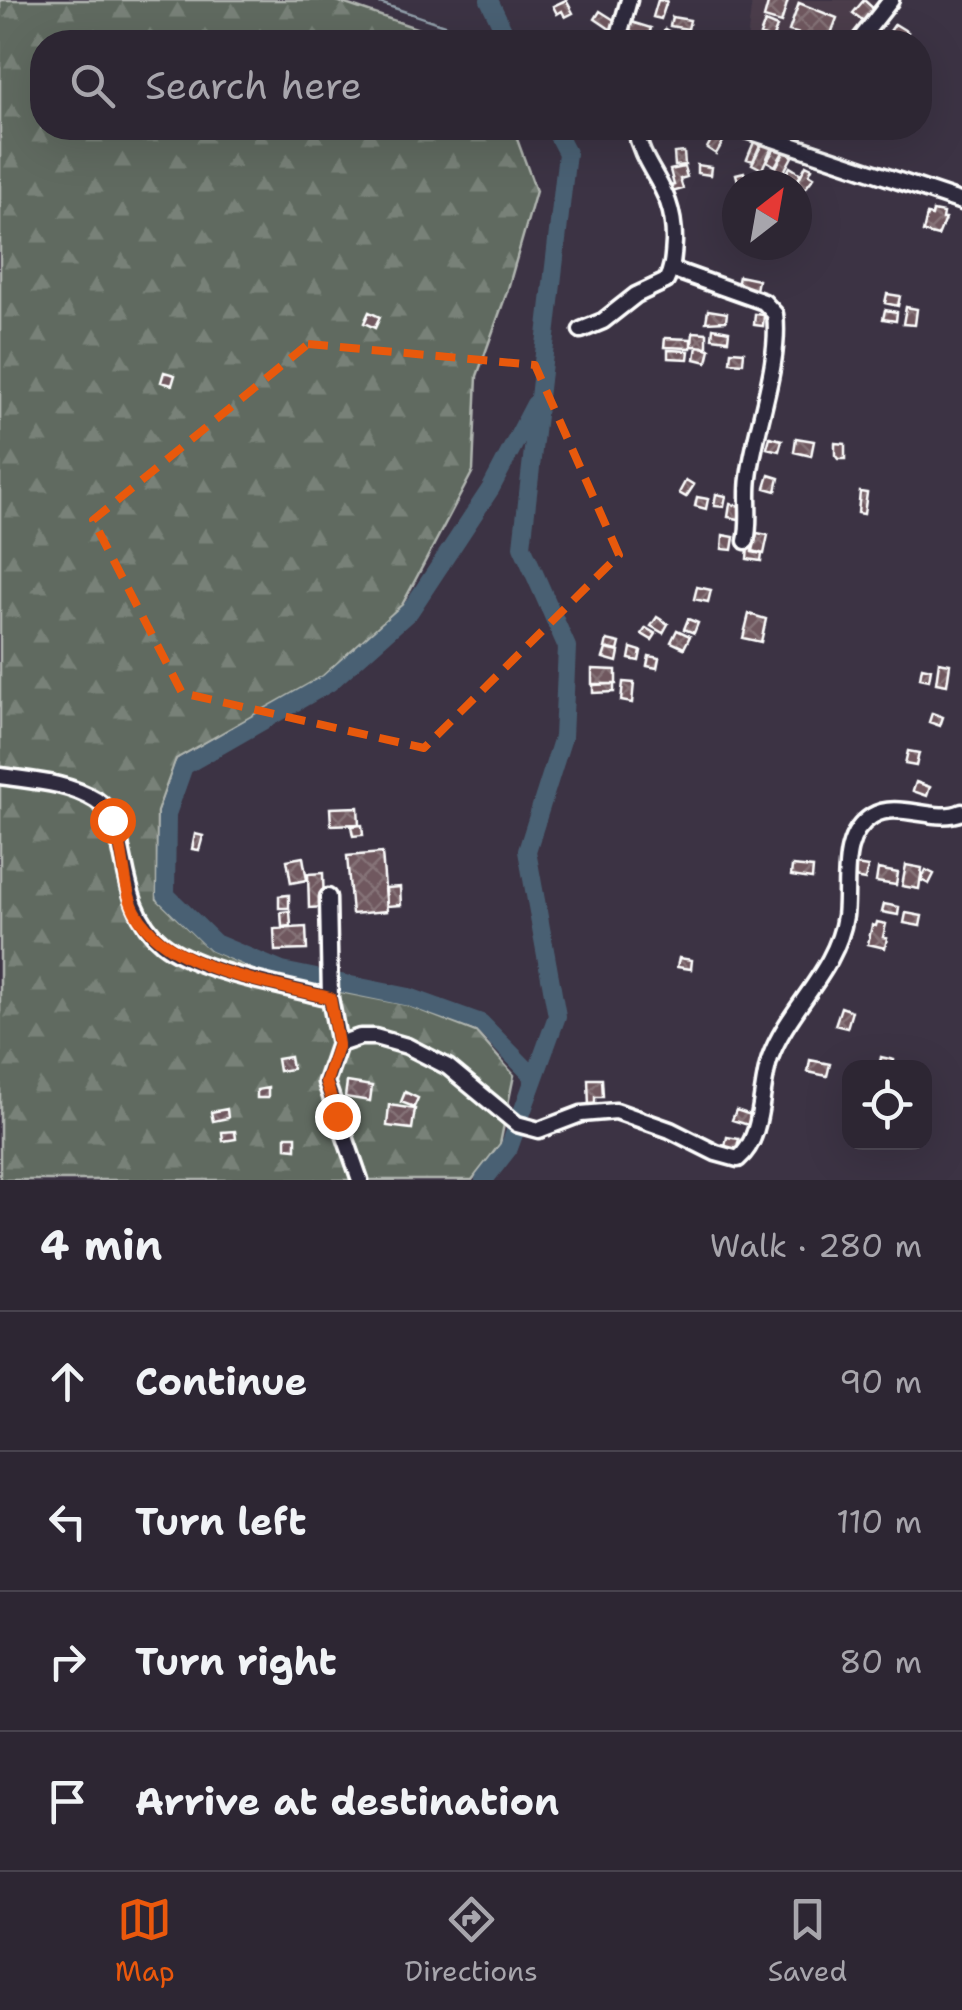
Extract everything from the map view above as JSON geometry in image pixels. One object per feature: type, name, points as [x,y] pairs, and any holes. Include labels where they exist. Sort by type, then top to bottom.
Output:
[{"type":"street","points":[[620,30],[629,0]]},
{"type":"street","points":[[867,30],[891,0]]},
{"type":"street","points":[[582,330],[604,321],[636,295],[666,281],[671,270],[672,205],[638,140]]},
{"type":"street","points":[[782,140],[962,202]]},
{"type":"street","points":[[671,270],[764,302],[775,314],[772,356],[748,480],[746,541]]},
{"type":"street","points":[[0,776],[53,783],[104,806],[118,833],[135,911],[162,943],[199,962],[330,998]]},
{"type":"street","points":[[338,1044],[375,1037],[407,1046],[448,1067],[517,1124],[539,1130],[581,1114],[616,1112],[738,1159],[746,1152],[756,1128],[762,1086],[777,1042],[840,938],[845,868],[854,838],[863,824],[887,811],[945,816],[962,812]]},
{"type":"street","points":[[328,897],[330,998],[338,1044],[326,1082],[360,1180]]},
{"type":"highlighted area","points":[[308,344],[535,365],[619,555],[424,748],[182,693],[93,520]]},
{"type":"shaded area","points":[[752,0],[871,0],[883,6],[867,30],[748,30]]},
{"type":"green space","points":[[0,0],[334,0],[422,30],[30,30],[30,140],[517,140],[536,191],[507,292],[477,376],[473,471],[402,605],[323,676],[176,759],[157,812],[157,899],[210,950],[279,980],[407,1005],[476,1032],[514,1075],[500,1144],[472,1180],[0,1180]]},
{"type":"building","points":[[566,0],[573,13],[565,17],[562,11],[557,14],[553,6]]},
{"type":"building","points":[[658,0],[667,1],[661,19],[653,17]]},
{"type":"building","points":[[769,0],[788,0],[781,23],[764,18]]},
{"type":"building","points":[[864,0],[875,10],[865,22],[853,13]]},
{"type":"building","points":[[799,3],[837,18],[832,30],[789,30]]},
{"type":"building","points":[[600,11],[619,23],[612,30],[595,19]]},
{"type":"building","points":[[672,17],[690,20],[688,29],[670,26]]},
{"type":"building","points":[[631,22],[651,28],[650,30],[628,30]]},
{"type":"building","points":[[765,22],[777,27],[776,30],[762,30]]},
{"type":"building","points":[[711,140],[724,140],[716,154],[707,148]]},
{"type":"building","points":[[754,142],[760,145],[753,161],[747,159]]},
{"type":"building","points":[[763,142],[772,147],[762,169],[752,164]]},
{"type":"building","points":[[775,148],[783,152],[775,166],[767,161]]},
{"type":"building","points":[[786,149],[794,153],[785,170],[775,170]]},
{"type":"building","points":[[684,152],[685,165],[675,166],[674,153]]},
{"type":"building","points":[[697,165],[711,167],[710,175],[697,173]]},
{"type":"building","points":[[684,167],[687,177],[680,179],[683,189],[672,192],[670,170]]},
{"type":"building","points":[[933,211],[943,213],[945,219],[938,236],[923,232],[927,215],[932,216]]},
{"type":"building","points":[[739,276],[758,280],[756,290],[737,286]]},
{"type":"building","points":[[887,294],[900,296],[898,306],[885,303]]},
{"type":"building","points":[[906,307],[917,309],[915,325],[903,324]]},
{"type":"building","points":[[708,310],[727,313],[726,321],[706,322]]},
{"type":"building","points":[[885,310],[897,312],[896,321],[883,319]]},
{"type":"building","points":[[369,312],[380,317],[375,328],[364,323]]},
{"type":"building","points":[[755,314],[764,315],[763,326],[754,325]]},
{"type":"building","points":[[713,328],[729,331],[728,340],[712,338]]},
{"type":"building","points":[[693,332],[707,333],[707,347],[692,346]]},
{"type":"building","points":[[665,338],[691,339],[691,348],[664,347]]},
{"type":"building","points":[[697,346],[710,349],[707,362],[695,359]]},
{"type":"building","points":[[668,350],[689,351],[688,359],[668,358]]},
{"type":"building","points":[[731,351],[744,352],[743,363],[730,362]]},
{"type":"building","points":[[164,372],[175,375],[172,385],[161,382]]},
{"type":"building","points":[[770,437],[782,440],[779,451],[767,448]]},
{"type":"building","points":[[796,438],[814,441],[811,456],[794,452]]},
{"type":"building","points":[[835,443],[845,444],[845,459],[835,455]]},
{"type":"building","points":[[769,475],[779,478],[776,491],[765,488]]},
{"type":"building","points":[[686,480],[694,485],[686,497],[679,493]]},
{"type":"building","points":[[860,492],[867,493],[864,514],[858,513]]},
{"type":"building","points":[[716,494],[726,496],[724,507],[714,506]]},
{"type":"building","points":[[697,497],[708,499],[706,509],[695,506]]},
{"type":"building","points":[[730,504],[741,506],[739,519],[728,517]]},
{"type":"building","points":[[757,533],[768,535],[764,554],[753,551]]},
{"type":"building","points":[[723,535],[734,537],[732,550],[722,549]]},
{"type":"building","points":[[748,547],[762,554],[761,561],[747,559]]},
{"type":"building","points":[[697,587],[711,590],[708,602],[694,599]]},
{"type":"building","points":[[749,614],[766,619],[761,642],[743,638]]},
{"type":"building","points":[[657,617],[668,624],[663,633],[651,626]]},
{"type":"building","points":[[688,619],[698,623],[694,633],[684,629]]},
{"type":"building","points":[[646,628],[656,634],[652,640],[642,634]]},
{"type":"building","points":[[677,630],[690,636],[684,648],[671,642]]},
{"type":"building","points":[[607,640],[620,643],[618,651],[605,648]]},
{"type":"building","points":[[631,648],[641,651],[639,661],[629,659]]},
{"type":"building","points":[[606,649],[619,652],[617,662],[603,658]]},
{"type":"building","points":[[649,656],[659,658],[657,668],[647,666]]},
{"type":"building","points":[[939,662],[950,664],[947,685],[936,683]]},
{"type":"building","points":[[922,667],[931,669],[929,680],[920,678]]},
{"type":"building","points":[[592,669],[616,670],[616,684],[592,684]]},
{"type":"building","points":[[623,682],[634,683],[632,703],[621,701]]},
{"type":"building","points":[[614,684],[614,692],[593,693],[593,685]]},
{"type":"building","points":[[932,713],[943,717],[940,726],[929,722]]},
{"type":"building","points":[[908,751],[919,753],[916,766],[905,764]]},
{"type":"building","points":[[916,782],[930,787],[927,796],[913,791]]},
{"type":"building","points":[[358,807],[359,824],[331,825],[330,808]]},
{"type":"building","points":[[362,825],[363,835],[353,836],[351,826]]},
{"type":"building","points":[[195,834],[203,836],[199,850],[192,849]]},
{"type":"building","points":[[382,853],[387,911],[352,914],[347,856]]},
{"type":"building","points":[[303,857],[307,880],[291,883],[287,860]]},
{"type":"building","points":[[856,865],[868,867],[865,880],[854,878]]},
{"type":"building","points":[[906,865],[922,868],[919,889],[902,886]]},
{"type":"building","points":[[792,866],[813,868],[812,879],[791,876]]},
{"type":"building","points":[[878,869],[898,873],[896,885],[876,882]]},
{"type":"building","points":[[926,870],[934,874],[929,884],[921,880]]},
{"type":"building","points":[[323,873],[324,907],[309,908],[308,874]]},
{"type":"building","points":[[400,887],[401,905],[387,906],[386,888]]},
{"type":"building","points":[[289,895],[289,908],[279,908],[279,896]]},
{"type":"building","points":[[884,904],[899,907],[898,915],[882,912]]},
{"type":"building","points":[[290,911],[291,926],[282,927],[281,912]]},
{"type":"building","points":[[906,913],[922,916],[920,926],[904,923]]},
{"type":"building","points":[[886,924],[885,948],[868,944],[872,925]]},
{"type":"building","points":[[306,927],[307,950],[275,951],[274,929]]},
{"type":"building","points":[[679,958],[692,960],[691,969],[677,967]]},
{"type":"building","points":[[841,1007],[852,1011],[847,1028],[835,1025]]},
{"type":"building","points":[[290,1057],[292,1069],[279,1071],[277,1059]]},
{"type":"building","points":[[810,1060],[830,1064],[827,1076],[808,1072]]},
{"type":"building","points":[[588,1079],[602,1079],[603,1097],[595,1097],[595,1107],[589,1107]]},
{"type":"building","points":[[347,1082],[372,1086],[370,1101],[345,1097]]},
{"type":"building","points":[[268,1088],[268,1098],[257,1098],[257,1090]]},
{"type":"building","points":[[405,1092],[418,1098],[414,1107],[401,1102]]},
{"type":"building","points":[[389,1105],[415,1109],[412,1129],[387,1126]]},
{"type":"building","points":[[227,1109],[228,1118],[213,1121],[211,1112]]},
{"type":"building","points":[[736,1110],[751,1115],[748,1125],[732,1120]]},
{"type":"building","points":[[235,1131],[236,1139],[223,1141],[222,1132]]},
{"type":"building","points":[[286,1136],[296,1136],[296,1149],[286,1148]]},
{"type":"building","points":[[727,1137],[739,1139],[735,1154],[724,1151]]},
{"type":"waterway","points":[[371,0],[459,30]]},
{"type":"waterway","points":[[489,0],[503,30]]},
{"type":"waterway","points":[[484,1180],[509,1148],[557,1016],[527,851],[563,737],[567,647],[522,546],[567,153],[560,140]]},
{"type":"waterway","points":[[534,1077],[481,1023],[409,997],[282,971],[215,943],[166,895],[167,814],[184,766],[329,683],[410,611],[491,488],[535,404]]},
{"type":"route","points":[[112,820],[135,911],[162,943],[199,962],[330,998],[338,1044],[326,1082],[337,1116]]}]
